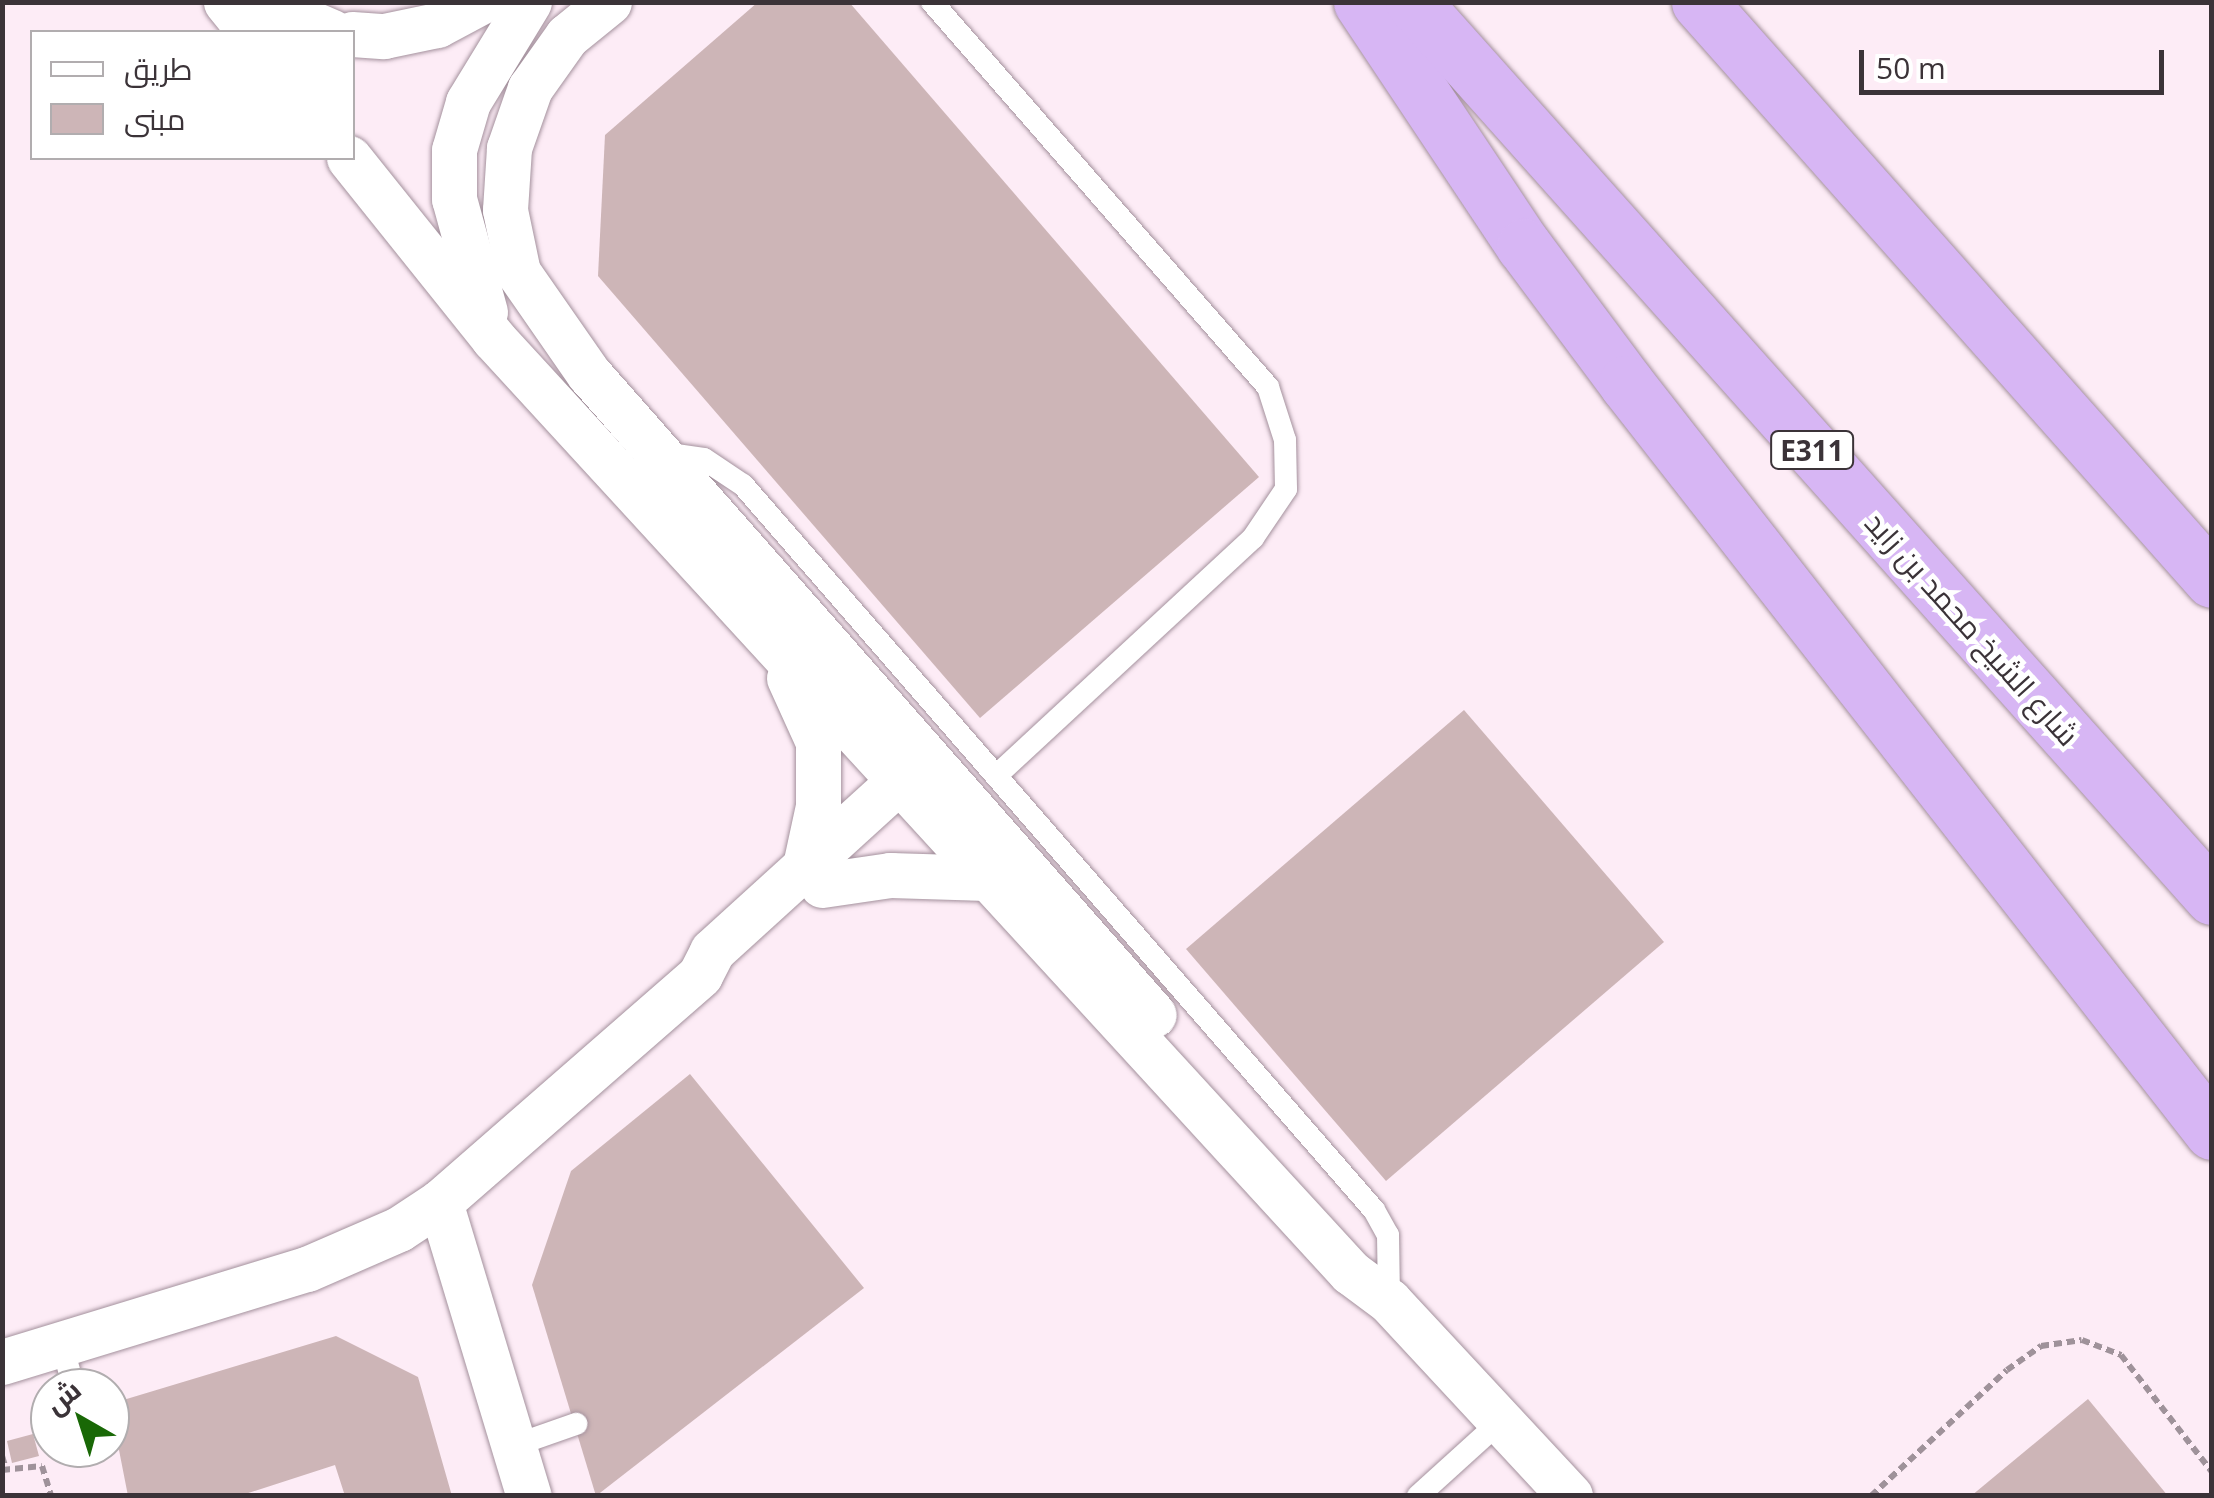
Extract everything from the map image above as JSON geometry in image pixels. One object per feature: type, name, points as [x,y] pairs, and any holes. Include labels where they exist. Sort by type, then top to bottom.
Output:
[{"type":"highway","points":[[1361,2],[1524,246],[1626,383],[2212,1132]]},
{"type":"highway","name":"شارع الشيخ محمد بن زايد","points":[[1413,2],[2212,897]]},
{"type":"highway","points":[[1699,2],[2212,580]]},
{"type":"street","points":[[226,2],[248,30]]},
{"type":"street","points":[[262,2],[327,30]]},
{"type":"street","points":[[355,34],[384,36],[437,25],[480,2]]},
{"type":"street","points":[[493,338],[454,199],[454,150],[468,102],[529,2]]},
{"type":"street","points":[[609,2],[567,36],[530,88],[509,148],[505,210],[518,272],[550,326],[660,453],[926,778],[1366,1259],[1389,1301]]},
{"type":"street","points":[[352,160],[493,338],[733,598],[926,778],[988,878],[1350,1272],[1389,1301],[1503,1419],[1570,1496]]},
{"type":"street","points":[[733,598],[788,677],[818,742],[814,876]]},
{"type":"street","points":[[2,1362],[338,1257],[440,1202],[700,974],[723,966],[814,876],[926,778]]},
{"type":"street","points":[[814,876],[907,874],[988,878]]},
{"type":"street","points":[[440,1202],[529,1496]]},
{"type":"lane","points":[[932,2],[1268,387],[1285,440],[1286,489],[1254,538],[996,776]]},
{"type":"lane","points":[[660,453],[704,459],[743,485],[1383,1221],[1389,1301]]},
{"type":"lane","points":[[62,1345],[68,1368]]},
{"type":"lane","points":[[1418,1496],[1503,1419]]},
{"type":"lane","points":[[516,1445],[576,1424]]},
{"type":"path","points":[[1871,1496],[2007,1370],[2041,1346],[2082,1340],[2121,1355],[2212,1472]]},
{"type":"path","points":[[2,1456],[4,1470],[42,1466],[50,1496]]},
{"type":"building","points":[[758,2],[849,2],[1259,477],[980,718],[598,276],[605,135]]},
{"type":"building","points":[[1464,710],[1664,942],[1386,1181],[1186,949]]},
{"type":"building","points":[[690,1074],[864,1288],[596,1496],[532,1285],[571,1171]]},
{"type":"building","points":[[336,1336],[418,1377],[452,1496],[345,1496],[335,1465],[239,1496],[128,1496],[123,1468],[130,1468],[130,1398]]},
{"type":"building","points":[[2088,1399],[2168,1496],[1971,1496]]},
{"type":"building","points":[[30,1435],[30,1458],[12,1463],[7,1441]]}]
